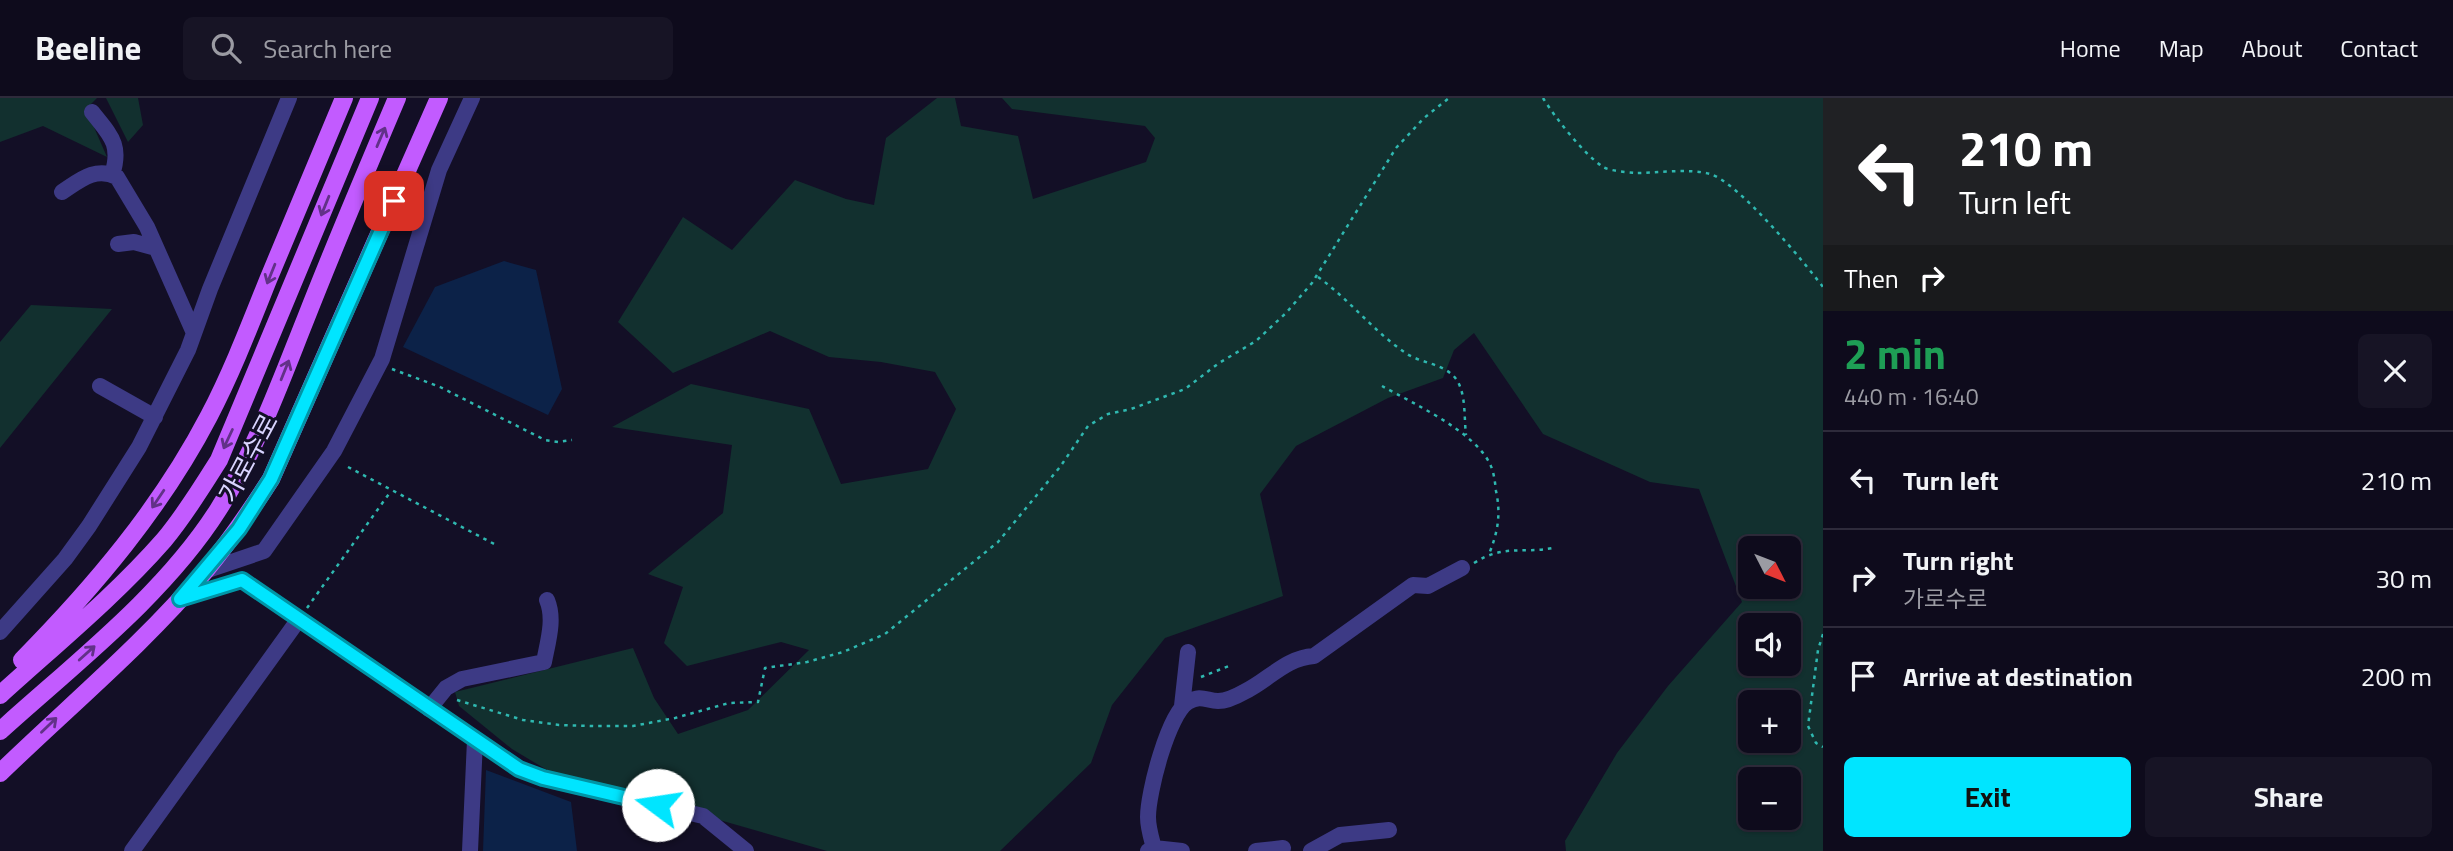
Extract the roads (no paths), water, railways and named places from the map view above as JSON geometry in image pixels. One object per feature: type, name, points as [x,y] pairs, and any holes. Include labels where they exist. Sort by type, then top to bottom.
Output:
[{"type":"main road","name":"가로수로","points":[[0,683],[102,576],[133,536],[192,446],[240,350],[344,98]]},
{"type":"main road","name":"가로수로","points":[[0,695],[116,589],[165,539],[219,460],[370,98]]},
{"type":"main road","name":"가로수로","points":[[0,732],[134,610],[181,559],[218,510],[258,437],[397,98]]},
{"type":"main road","points":[[427,127],[433,98]]},
{"type":"main road","name":"가로수로","points":[[0,773],[158,622],[239,529],[271,479],[439,98]]},
{"type":"street","points":[[0,632],[65,559],[89,526],[155,417],[188,350],[289,98]]},
{"type":"street","points":[[205,571],[264,551],[334,451],[379,365],[439,170],[472,98]]},
{"type":"street","points":[[92,112],[113,138],[117,152],[111,175]]},
{"type":"street","points":[[62,192],[88,175],[100,173],[117,177],[147,227],[194,333]]},
{"type":"street","points":[[118,244],[134,242],[156,248]]},
{"type":"street","points":[[100,386],[155,417]]},
{"type":"street","points":[[1182,706],[1191,700],[1208,697],[1218,701],[1244,692],[1298,657],[1314,656],[1413,585],[1428,586],[1462,568]]},
{"type":"street","points":[[180,599],[242,580],[433,705],[475,740],[519,769],[543,778],[702,816],[746,851]]},
{"type":"street","points":[[433,705],[446,688],[462,679],[544,662],[551,621],[547,600]]},
{"type":"street","points":[[132,851],[299,619]]},
{"type":"street","points":[[1182,851],[1151,850],[1148,813],[1154,776],[1174,719],[1182,706],[1188,652]]},
{"type":"street","points":[[470,851],[475,740]]},
{"type":"street","points":[[1311,851],[1340,835],[1389,830]]},
{"type":"street","points":[[1256,851],[1283,849]]},
{"type":"water","points":[[504,261],[536,270],[562,389],[548,415],[403,347],[435,287]]},
{"type":"water","points":[[486,770],[571,802],[577,851],[483,851]]}]
